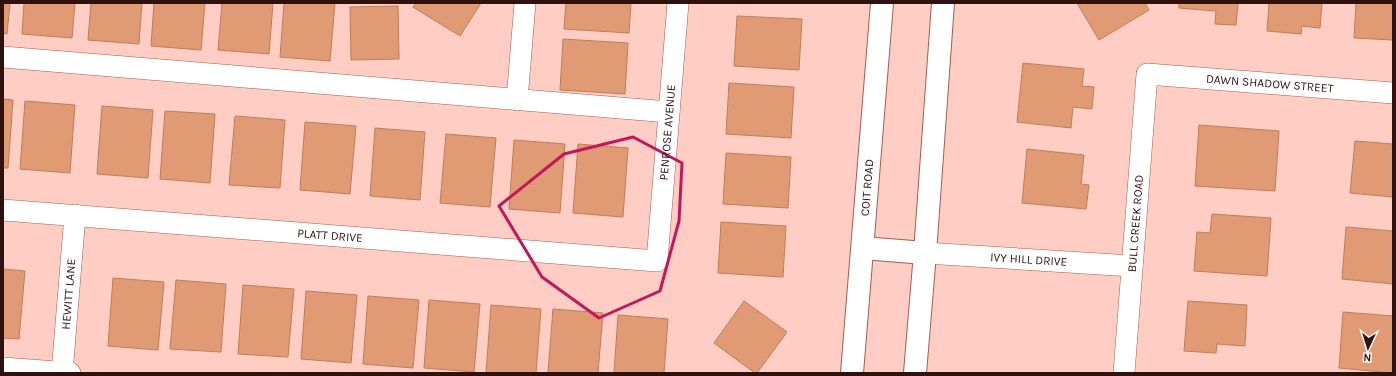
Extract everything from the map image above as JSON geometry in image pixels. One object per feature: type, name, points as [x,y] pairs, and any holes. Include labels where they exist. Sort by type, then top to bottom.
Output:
[{"type":"main road","name":"COIT ROAD","points":[[852,373],[882,3]]},
{"type":"main road","points":[[915,373],[944,3]]},
{"type":"main road","points":[[863,248],[925,253]]},
{"type":"street","points":[[517,100],[525,3]]},
{"type":"street","name":"PENROSE AVENUE","points":[[657,261],[678,3]]},
{"type":"street","points":[[3,57],[669,112]]},
{"type":"street","name":"DAWN SHADOW STREET","points":[[1147,74],[1393,93]]},
{"type":"street","name":"BULL CREEK ROAD","points":[[1124,373],[1147,74]]},
{"type":"street","name":"PLATT DRIVE","points":[[3,210],[657,261]]},
{"type":"street","name":"HEWITT LANE","points":[[65,373],[75,215]]},
{"type":"street","name":"IVY HILL DRIVE","points":[[925,253],[1132,266]]},
{"type":"street","points":[[3,368],[65,373]]},
{"type":"highlighted area","points":[[633,137],[682,163],[679,221],[660,291],[599,318],[542,277],[499,206],[564,154]]},
{"type":"building","points":[[3,3],[10,3],[7,34],[3,33]]},
{"type":"building","points":[[24,3],[75,3],[72,38],[22,34]]},
{"type":"building","points":[[91,3],[142,3],[139,44],[88,40]]},
{"type":"building","points":[[154,3],[205,3],[201,50],[151,46]]},
{"type":"building","points":[[222,3],[273,3],[269,54],[218,50]]},
{"type":"building","points":[[284,3],[335,3],[330,61],[280,57]]},
{"type":"building","points":[[416,3],[481,3],[460,36],[413,7]]},
{"type":"building","points":[[566,3],[631,3],[629,33],[564,29]]},
{"type":"building","points":[[1077,3],[1145,3],[1149,10],[1099,40]]},
{"type":"building","points":[[1179,3],[1238,3],[1236,25],[1215,24],[1216,11],[1179,8]]},
{"type":"building","points":[[1269,3],[1322,3],[1320,28],[1302,26],[1301,34],[1267,31]]},
{"type":"building","points":[[1356,3],[1393,3],[1393,40],[1354,38]]},
{"type":"building","points":[[398,6],[399,59],[351,60],[350,7]]},
{"type":"building","points":[[737,16],[802,19],[799,70],[734,66]]},
{"type":"building","points":[[563,39],[628,43],[625,94],[560,90]]},
{"type":"building","points":[[1023,63],[1084,69],[1082,86],[1094,87],[1092,109],[1073,107],[1071,128],[1017,122]]},
{"type":"building","points":[[729,83],[794,87],[791,138],[726,134]]},
{"type":"building","points":[[3,99],[13,100],[8,168],[3,168]]},
{"type":"building","points":[[25,101],[75,105],[70,173],[20,169]]},
{"type":"building","points":[[102,106],[153,110],[148,178],[97,174]]},
{"type":"building","points":[[165,111],[215,114],[210,183],[160,179]]},
{"type":"building","points":[[235,116],[285,120],[280,188],[229,185]]},
{"type":"building","points":[[305,122],[356,126],[350,194],[300,190]]},
{"type":"building","points":[[1199,125],[1279,131],[1275,191],[1195,186]]},
{"type":"building","points":[[375,128],[425,132],[420,200],[370,196]]},
{"type":"building","points":[[446,134],[496,138],[490,207],[440,203]]},
{"type":"building","points":[[514,140],[565,144],[560,213],[509,209]]},
{"type":"building","points":[[1355,141],[1393,144],[1393,197],[1350,193]]},
{"type":"building","points":[[578,144],[628,148],[623,217],[573,213]]},
{"type":"building","points":[[1027,149],[1084,155],[1081,184],[1089,185],[1086,209],[1022,203]]},
{"type":"building","points":[[726,153],[791,157],[788,208],[723,204]]},
{"type":"building","points":[[1212,214],[1271,218],[1267,276],[1194,271],[1197,232],[1210,233]]},
{"type":"building","points":[[721,222],[786,226],[783,277],[718,273]]},
{"type":"building","points":[[1346,227],[1393,231],[1393,284],[1342,279]]},
{"type":"building","points":[[3,269],[25,271],[19,339],[3,338]]},
{"type":"building","points":[[113,278],[164,282],[158,350],[108,346]]},
{"type":"building","points":[[176,280],[226,284],[221,352],[170,349]]},
{"type":"building","points":[[243,285],[294,289],[288,357],[238,354]]},
{"type":"building","points":[[306,291],[357,295],[351,363],[301,359]]},
{"type":"building","points":[[368,296],[419,300],[413,368],[363,364]]},
{"type":"building","points":[[429,300],[480,304],[474,372],[424,368]]},
{"type":"building","points":[[744,301],[787,332],[757,373],[714,343]]},
{"type":"building","points":[[1188,301],[1247,305],[1245,346],[1217,344],[1216,353],[1184,351]]},
{"type":"building","points":[[491,305],[541,309],[536,373],[486,373]]},
{"type":"building","points":[[553,309],[603,313],[598,373],[548,373]]},
{"type":"building","points":[[1343,312],[1393,316],[1393,373],[1339,368]]},
{"type":"building","points":[[618,315],[668,319],[664,373],[614,373]]}]
